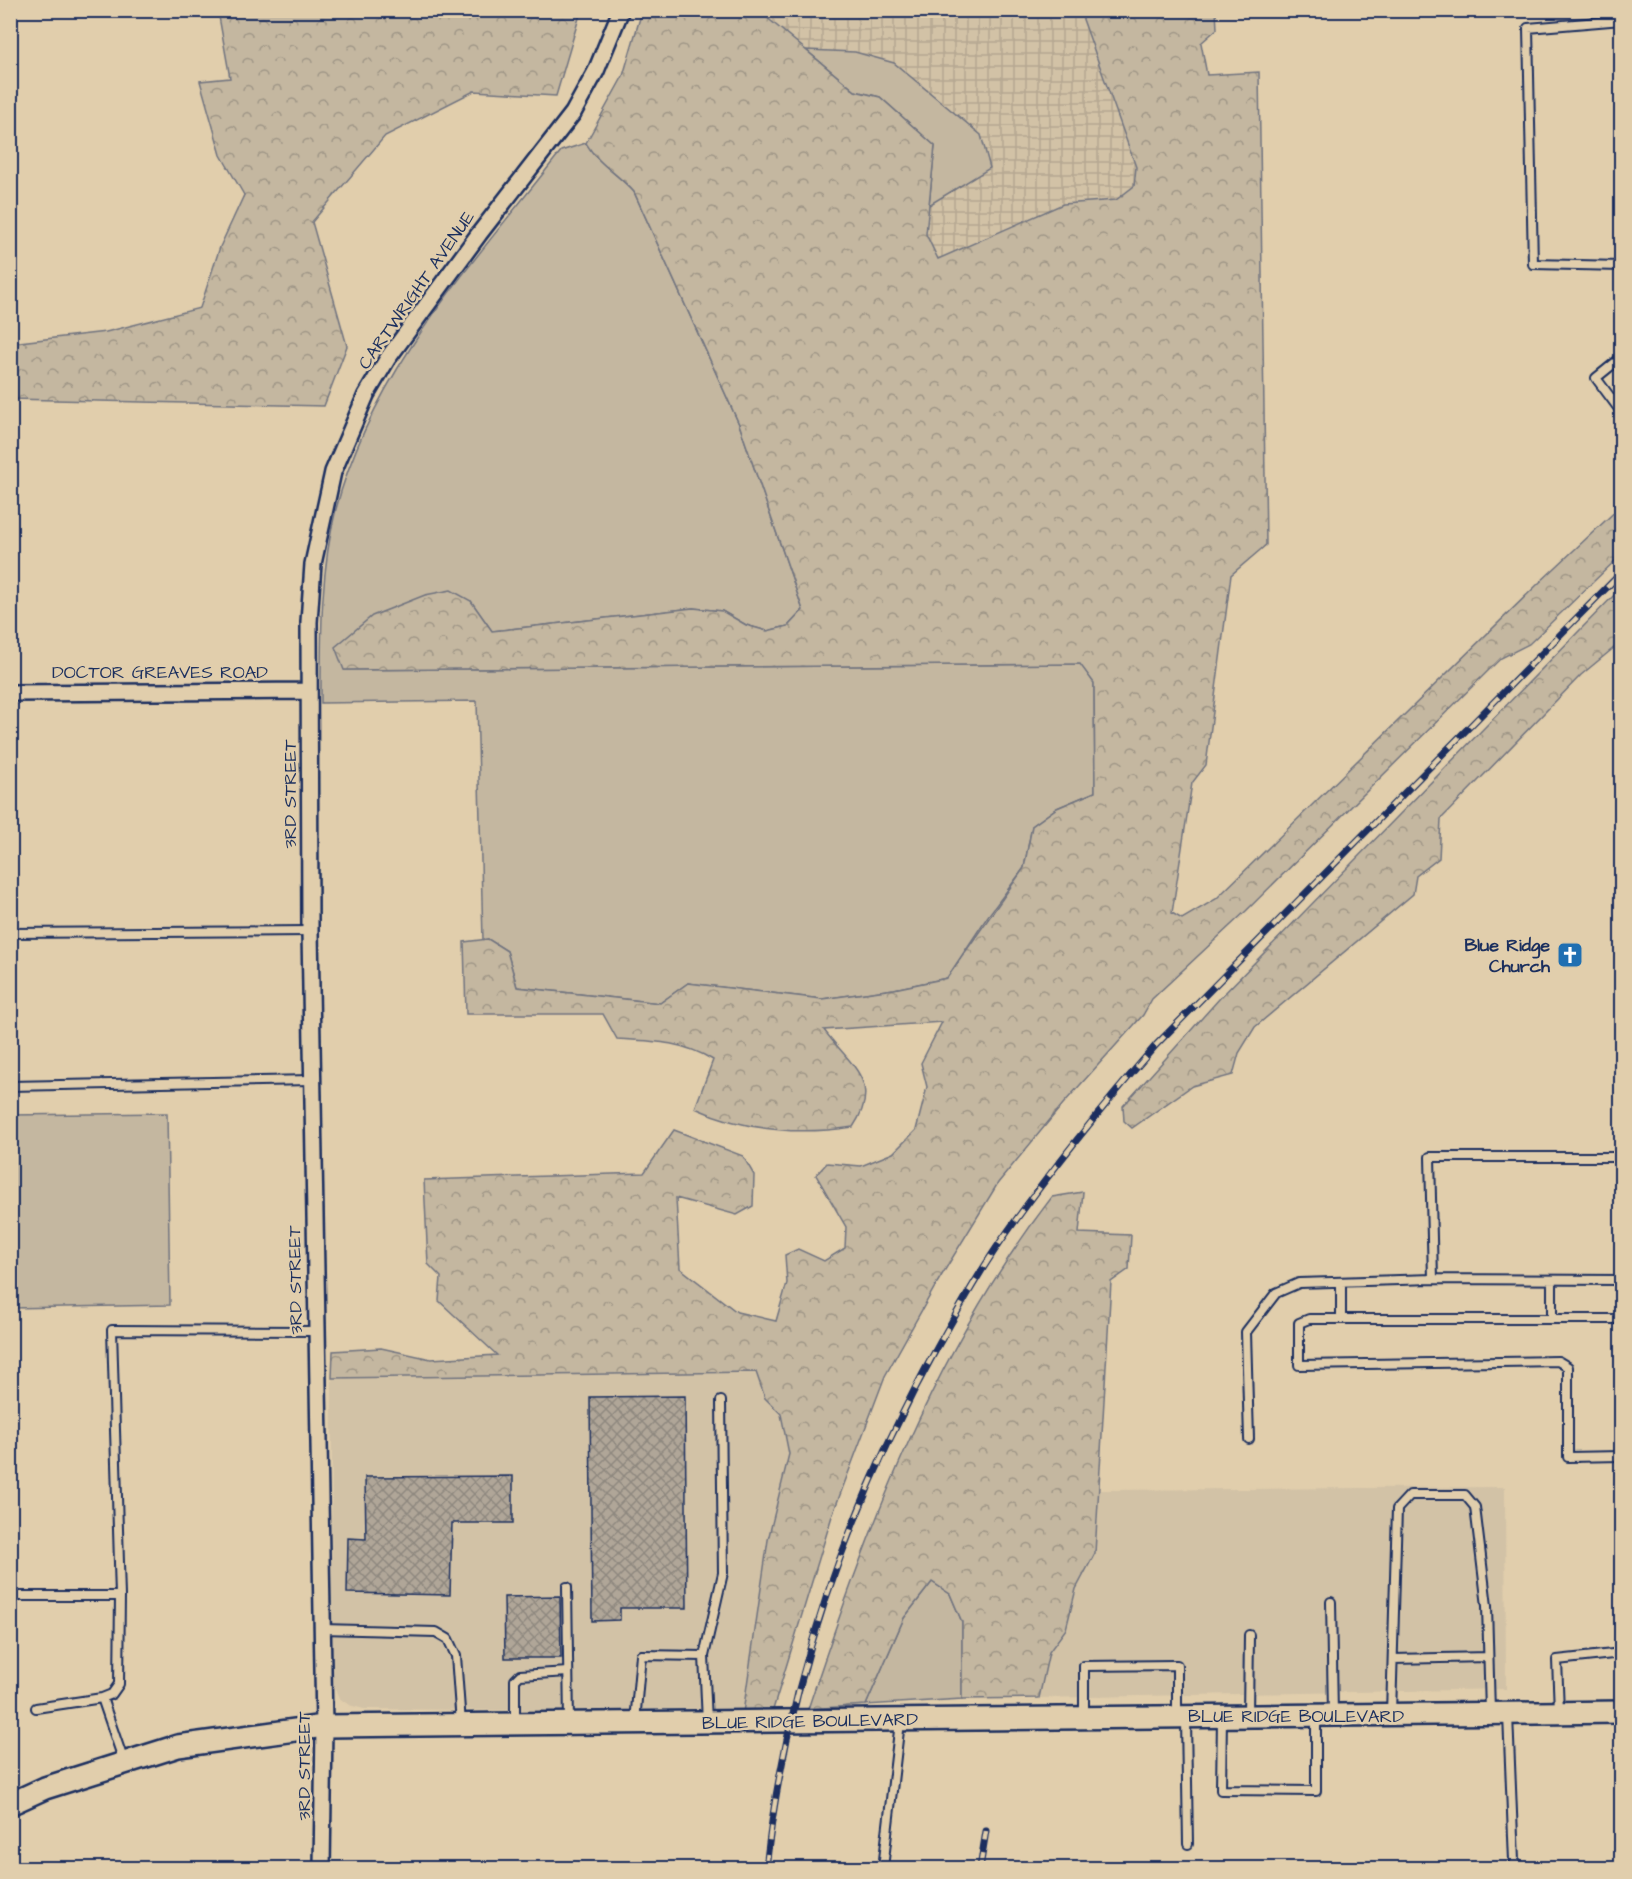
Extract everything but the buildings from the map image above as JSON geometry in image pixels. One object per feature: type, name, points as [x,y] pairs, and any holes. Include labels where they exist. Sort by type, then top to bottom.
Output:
[{"type":"main road","name":"BLUE RIDGE BOULEVARD","points":[[14,1799],[178,1746],[324,1726],[1622,1712]]},
{"type":"street","name":"CARTWRIGHT AVENUE","points":[[309,691],[313,564],[323,510],[348,433],[388,358],[478,234],[573,113],[596,71],[621,10]]},
{"type":"street","name":"DOCTOR GREAVES ROAD","points":[[10,693],[309,691]]},
{"type":"street","name":"3RD STREET","points":[[309,691],[312,1080],[324,1726],[322,1869]]},
{"type":"lane","points":[[1622,20],[1528,28],[1533,264],[1622,266]]},
{"type":"lane","points":[[1622,357],[1596,378],[1622,413]]},
{"type":"lane","points":[[10,933],[310,931]]},
{"type":"lane","points":[[10,1086],[312,1080]]},
{"type":"lane","points":[[1433,1279],[1430,1157],[1622,1157]]},
{"type":"lane","points":[[1249,1439],[1246,1332],[1276,1293],[1299,1283],[1433,1279],[1552,1282],[1622,1280]]},
{"type":"lane","points":[[1341,1282],[1341,1319]]},
{"type":"lane","points":[[1552,1282],[1552,1319]]},
{"type":"lane","points":[[1622,1319],[1309,1319],[1299,1323],[1299,1365],[1558,1361],[1568,1368],[1568,1457],[1622,1456]]},
{"type":"lane","points":[[36,1708],[102,1698],[112,1694],[119,1684],[120,1596],[111,1330],[316,1331]]},
{"type":"lane","points":[[707,1722],[704,1656],[723,1573],[721,1401]]},
{"type":"lane","points":[[1391,1715],[1397,1509],[1410,1495],[1465,1494],[1475,1507],[1486,1606],[1488,1657],[1499,1714],[1514,1861],[1520,1869]]},
{"type":"lane","points":[[567,1587],[569,1724]]},
{"type":"lane","points":[[10,1596],[120,1596]]},
{"type":"lane","points":[[1222,1717],[1221,1790],[1316,1791],[1325,1716],[1331,1602]]},
{"type":"lane","points":[[322,1629],[436,1632],[448,1639],[456,1656],[461,1725]]},
{"type":"lane","points":[[1248,1717],[1249,1635]]},
{"type":"lane","points":[[1559,1713],[1557,1659],[1622,1653]]},
{"type":"lane","points":[[635,1723],[641,1655],[704,1656]]},
{"type":"lane","points":[[1393,1659],[1488,1657]]},
{"type":"lane","points":[[1084,1719],[1084,1666],[1177,1665],[1182,1717],[1188,1844]]},
{"type":"lane","points":[[515,1725],[515,1680],[520,1675],[568,1672]]},
{"type":"lane","points":[[102,1698],[124,1762]]},
{"type":"lane","points":[[882,1869],[900,1720]]},
{"type":"shaded area","points":[[759,11],[1080,11],[1137,167],[1134,186],[1116,200],[1063,204],[937,259],[926,234],[929,205],[989,168],[855,52],[806,50]]},
{"type":"shaded area","points":[[756,1372],[765,1398],[781,1414],[789,1454],[768,1540],[743,1713],[364,1709],[349,1705],[339,1698],[331,1679],[332,1378]]},
{"type":"shaded area","points":[[1505,1487],[1506,1689],[1039,1698],[1049,1652],[1066,1629],[1076,1589],[1095,1553],[1099,1490]]},
{"type":"green space","points":[[218,11],[581,11],[556,96],[474,91],[385,136],[312,222],[347,346],[324,406],[11,399],[11,343],[106,332],[200,308],[220,247],[244,195],[221,155],[200,81],[230,78]]},
{"type":"green space","points":[[642,11],[759,11],[855,91],[880,97],[935,146],[926,234],[938,259],[1063,204],[1116,200],[1134,186],[1136,167],[1080,11],[1216,11],[1217,29],[1201,43],[1207,75],[1259,72],[1266,545],[1231,575],[1206,765],[1192,783],[1172,913],[1182,919],[1216,899],[1539,583],[1621,506],[1621,555],[1529,644],[1501,658],[1246,911],[1152,999],[1143,1015],[1063,1104],[998,1183],[937,1283],[885,1376],[832,1516],[772,1713],[743,1713],[768,1540],[789,1454],[781,1414],[765,1398],[756,1372],[332,1378],[333,1351],[381,1348],[431,1359],[497,1355],[439,1301],[441,1277],[428,1264],[424,1180],[644,1173],[674,1130],[743,1156],[754,1175],[753,1206],[737,1215],[676,1198],[680,1268],[737,1312],[776,1321],[787,1283],[785,1255],[798,1249],[824,1261],[845,1248],[846,1227],[816,1175],[827,1163],[861,1166],[893,1153],[916,1130],[927,1087],[921,1063],[942,1022],[824,1030],[853,1064],[864,1086],[865,1098],[853,1127],[793,1131],[753,1126],[733,1122],[695,1108],[713,1060],[678,1046],[617,1039],[603,1014],[466,1014],[464,942],[488,939],[507,951],[517,987],[660,1003],[688,983],[822,999],[894,989],[947,978],[1024,868],[1032,826],[1057,808],[1095,792],[1094,683],[1080,664],[344,670],[335,647],[372,616],[425,595],[451,590],[471,601],[492,631],[693,608],[722,611],[746,625],[767,631],[788,626],[803,610],[739,424],[634,192],[596,157],[586,143],[623,76]]},
{"type":"green space","points":[[806,50],[855,52],[894,63],[981,135],[990,168],[929,205],[935,146],[880,97],[855,91]]},
{"type":"green space","points":[[586,143],[596,157],[634,192],[739,424],[803,610],[788,626],[767,631],[746,625],[722,611],[693,608],[492,631],[471,601],[344,670],[1081,664],[1094,683],[1095,792],[1057,808],[1032,826],[1024,868],[988,916],[947,978],[894,989],[822,999],[688,983],[660,1003],[517,987],[507,951],[488,939],[483,940],[477,701],[321,703],[322,606],[331,533],[352,459],[374,410],[400,364],[430,320],[495,234],[561,151]]},
{"type":"green space","points":[[1621,588],[1621,642],[1581,675],[1441,819],[1439,858],[1416,876],[1413,894],[1255,1027],[1239,1053],[1233,1075],[1192,1086],[1132,1128],[1124,1121],[1123,1106],[1220,998]]},
{"type":"green space","points":[[167,1113],[170,1305],[11,1308],[11,1115]]},
{"type":"green space","points":[[1083,1192],[1079,1233],[1131,1235],[1129,1269],[1111,1282],[1095,1553],[1076,1589],[1066,1629],[1049,1652],[1039,1698],[962,1699],[962,1622],[950,1594],[932,1582],[904,1618],[866,1705],[808,1709],[880,1508],[939,1378],[1010,1255],[1052,1197]]},
{"type":"green space","points":[[932,1582],[950,1594],[962,1622],[962,1699],[866,1705],[904,1618]]},
{"type":"railway","points":[[766,1868],[775,1800],[805,1665],[849,1534],[906,1407],[938,1346],[998,1245],[1061,1159],[1156,1045],[1622,572]]},
{"type":"railway","points":[[980,1868],[986,1831]]},
{"type":"place","name":"Blue Ridge Church","points":[[1570,955]]}]
